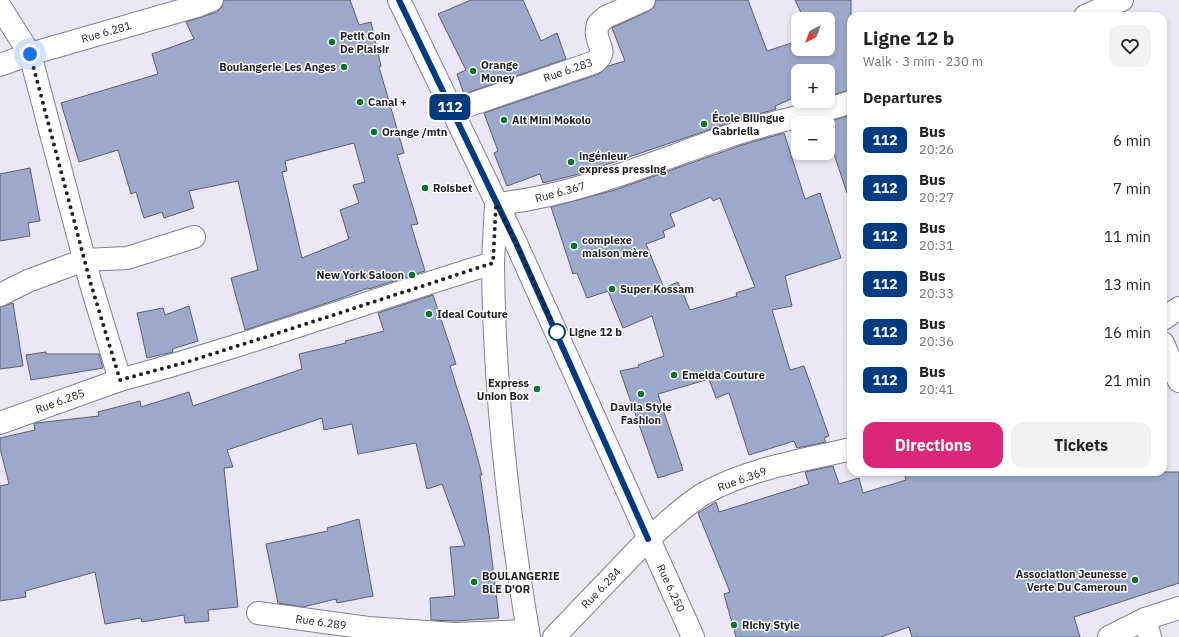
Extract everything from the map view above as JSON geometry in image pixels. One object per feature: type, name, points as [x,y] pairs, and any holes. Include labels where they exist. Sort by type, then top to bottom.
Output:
[{"type":"street","name":"Rue 6.281","points":[[0,65],[30,54],[197,6],[212,0]]},
{"type":"street","name":"Rue 6.250","points":[[399,0],[559,336],[648,539],[693,637]]},
{"type":"street","name":"Rue 6.283","points":[[452,111],[484,98],[595,62],[600,57],[602,50],[597,34],[598,24],[606,17],[644,0]]},
{"type":"street","points":[[1094,12],[1122,0]]},
{"type":"street","points":[[0,7],[30,54],[84,260],[120,380]]},
{"type":"street","name":"Rue 6.367","points":[[496,204],[526,201],[604,180],[674,158],[724,138],[815,114],[847,103]]},
{"type":"street","points":[[496,204],[493,263],[494,330],[510,520],[528,634]]},
{"type":"street","points":[[0,295],[28,281],[84,260],[127,258],[194,237]]},
{"type":"street","name":"Rue 6.285","points":[[0,423],[120,380],[187,362],[493,263]]},
{"type":"street","points":[[1167,316],[1179,308]]},
{"type":"street","points":[[1167,352],[1179,381]]},
{"type":"street","name":"Rue 6.369","points":[[648,539],[699,498],[728,482],[765,469],[847,450]]},
{"type":"street","name":"Rue 6.284","points":[[554,637],[648,539]]},
{"type":"street","points":[[1109,637],[1148,628],[1179,608]]},
{"type":"street","name":"Rue 6.289","points":[[258,613],[368,628],[455,634],[528,634]]},
{"type":"building","points":[[224,0],[350,0],[359,25],[371,22],[381,66],[379,67],[404,153],[397,155],[418,224],[411,225],[425,271],[369,289],[368,288],[245,330],[231,278],[258,270],[238,181],[189,191],[194,208],[164,218],[162,212],[144,218],[136,192],[131,194],[118,150],[79,162],[61,103],[158,74],[152,54],[194,39],[186,22],[217,12],[222,7]],"holes":[[[354,143],[365,182],[353,185],[359,203],[340,210],[349,239],[302,258],[282,172],[287,171],[285,161]]]},
{"type":"building","points":[[471,0],[523,0],[541,41],[557,33],[566,59],[464,94],[457,74],[466,70],[438,14]]},
{"type":"building","points":[[656,0],[748,0],[767,51],[791,43],[791,56],[835,56],[835,12],[801,12],[795,0],[851,0],[851,12],[847,12],[847,91],[835,94],[835,64],[791,64],[791,99],[775,106],[776,109],[735,121],[579,174],[543,183],[540,174],[507,186],[494,153],[498,151],[484,113],[599,74],[608,66],[625,61],[612,28],[649,11],[654,7]]},
{"type":"building","points":[[847,116],[847,193],[835,157],[835,120]]},
{"type":"building","points":[[784,133],[791,155],[791,160],[793,160],[805,199],[820,193],[841,258],[785,276],[792,306],[772,310],[790,370],[804,366],[829,436],[824,438],[826,442],[797,448],[794,441],[749,455],[729,393],[716,398],[709,379],[658,394],[683,470],[658,478],[620,371],[639,367],[638,365],[664,356],[652,316],[623,328],[608,291],[587,298],[577,273],[573,274],[551,207],[615,190],[742,145]],"holes":[[[711,197],[713,201],[720,198],[755,287],[736,293],[737,296],[690,310],[678,282],[664,288],[646,244],[665,237],[663,231],[675,226],[670,214]]]},
{"type":"building","points":[[30,168],[40,221],[28,223],[30,236],[0,241],[0,174]]},
{"type":"building","points":[[433,295],[456,364],[450,366],[470,429],[482,475],[480,475],[499,618],[455,621],[431,620],[430,598],[455,596],[450,547],[465,546],[442,484],[427,489],[416,443],[358,454],[352,424],[324,430],[322,418],[227,450],[233,467],[224,468],[238,607],[208,610],[209,621],[185,623],[184,615],[142,622],[141,618],[105,624],[95,572],[25,591],[26,597],[0,601],[0,486],[9,484],[0,448],[0,438],[35,430],[34,424],[36,423],[99,416],[98,412],[140,401],[141,407],[189,392],[193,406],[302,369],[299,354],[346,343],[345,341],[384,331],[378,313]]},
{"type":"building","points":[[13,303],[23,366],[0,369],[0,307]]},
{"type":"building","points":[[189,306],[198,341],[172,349],[173,352],[147,358],[137,313],[163,308],[165,315]]},
{"type":"building","points":[[46,352],[46,354],[99,354],[103,368],[31,380],[26,355]]},
{"type":"building","points":[[833,466],[839,484],[859,478],[863,493],[906,480],[905,476],[1167,476],[1167,472],[1179,472],[1179,583],[1074,617],[1080,637],[912,637],[909,627],[881,637],[736,637],[724,594],[730,592],[698,513],[716,502],[719,512],[809,484],[805,472]]},
{"type":"building","points":[[359,519],[373,596],[337,603],[336,599],[303,607],[278,603],[266,544],[328,531],[327,528]]},
{"type":"bus line","name":"112","points":[[399,0],[516,243],[569,358],[648,539]]},
{"type":"place","name":"Petit Coin De Plaisir","points":[[332,42]]},
{"type":"place","name":"Boulangerie Les Anges","points":[[344,67]]},
{"type":"place","name":"Orange Money","points":[[473,71]]},
{"type":"place","name":"Canal +","points":[[360,102]]},
{"type":"place","name":"Alt Mini Mokolo","points":[[504,120]]},
{"type":"place","name":"École Bilingue Gabriella","points":[[704,124]]},
{"type":"place","name":"Orange /mtn","points":[[374,132]]},
{"type":"place","name":"ingénieur express pressing","points":[[571,162]]},
{"type":"place","name":"Roisbet","points":[[425,188]]},
{"type":"place","name":"complexe maison mère","points":[[574,246]]},
{"type":"place","name":"New York Saloon","points":[[412,275]]},
{"type":"place","name":"Super Kossam","points":[[612,289]]},
{"type":"place","name":"Ideal Couture","points":[[429,314]]},
{"type":"place","name":"Ligne 12 b","points":[[557,332]]},
{"type":"place","name":"Emelda Couture","points":[[674,375]]},
{"type":"place","name":"Express Union Box","points":[[537,389]]},
{"type":"place","name":"Davila Style Fashion","points":[[641,394]]},
{"type":"place","name":"Association Jeunesse Verte Du Cameroun","points":[[1135,580]]},
{"type":"place","name":"BOULANGERIE BLE D'OR","points":[[474,582]]},
{"type":"place","name":"Richy Style","points":[[734,625]]},
{"type":"route","points":[[30,54],[72,216],[120,380],[187,362],[493,263],[496,204],[516,243],[557,332]]}]
